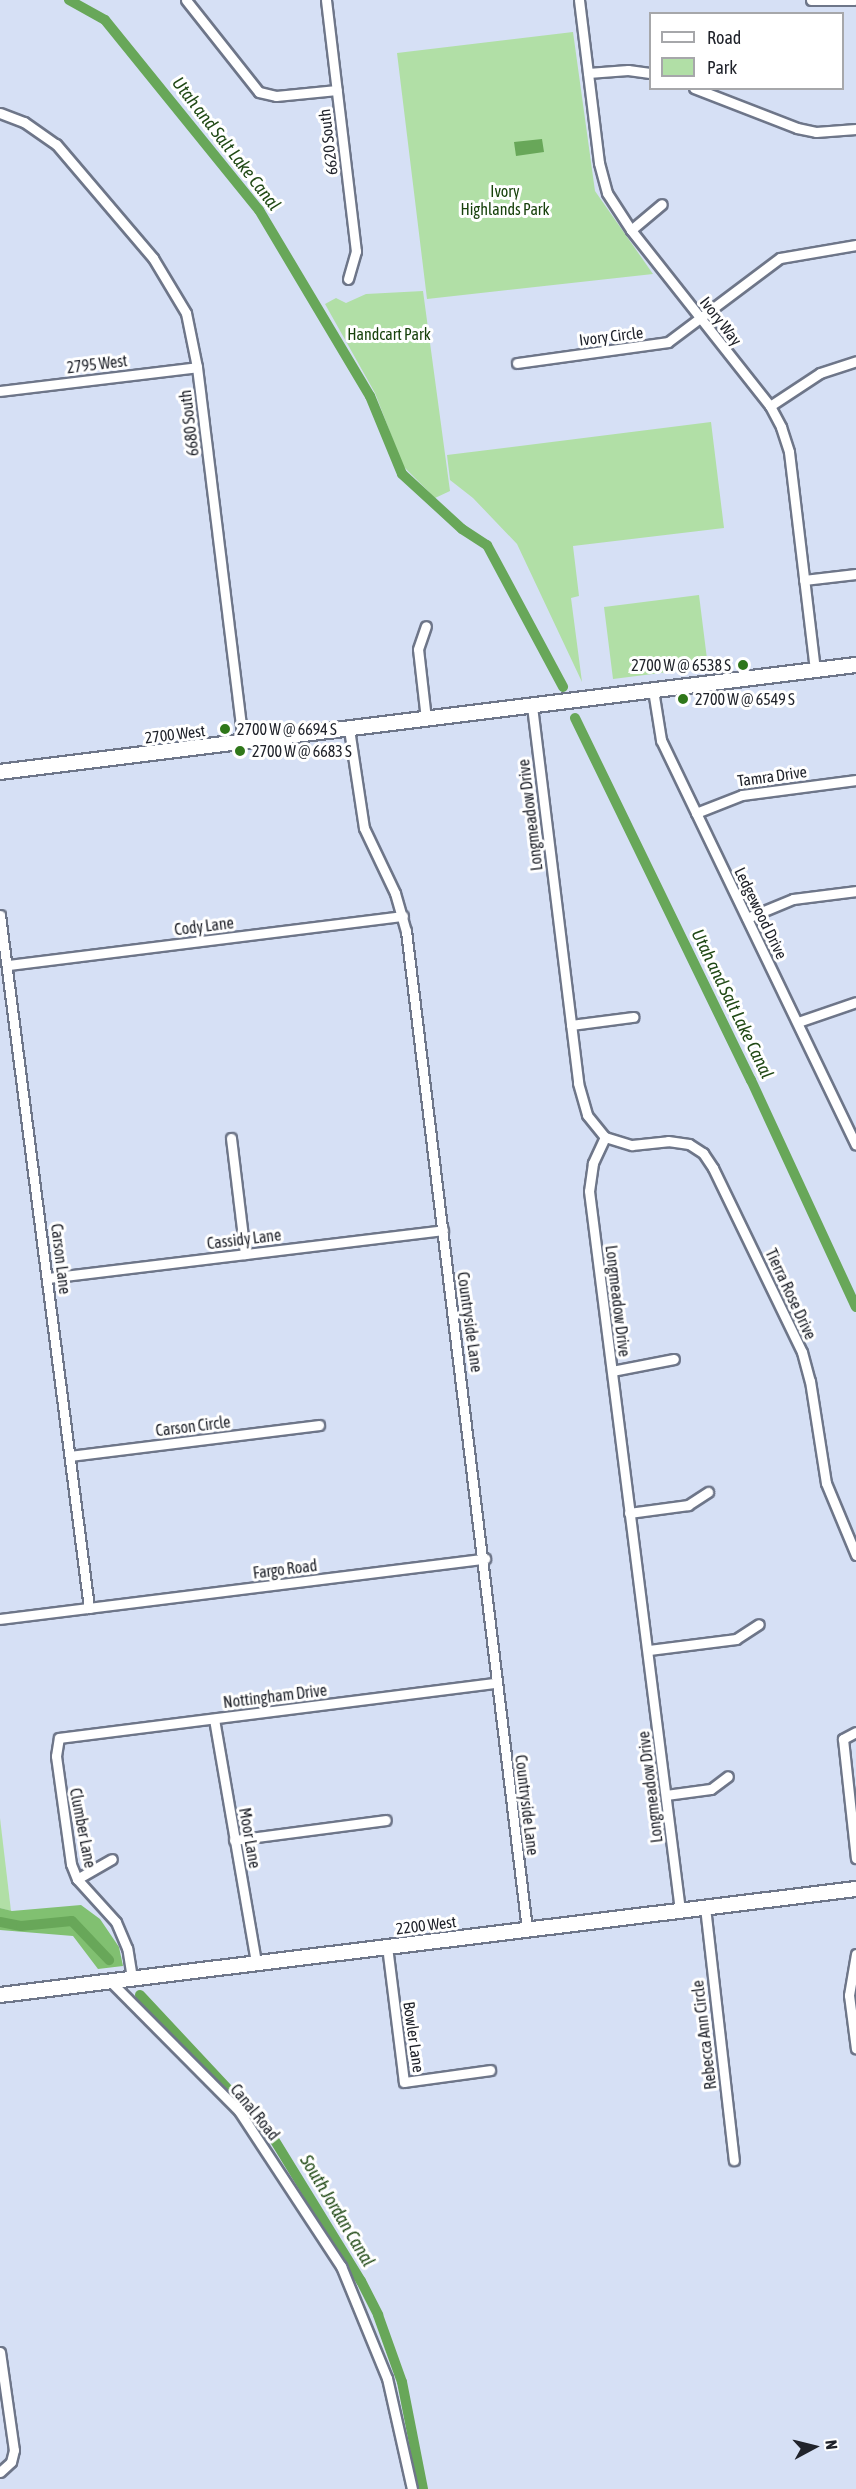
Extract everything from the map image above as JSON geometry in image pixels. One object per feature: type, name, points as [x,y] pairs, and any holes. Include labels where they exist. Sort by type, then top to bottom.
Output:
[{"type":"street","points":[[186,0],[253,87],[270,96],[337,90]]},
{"type":"street","name":"6620 South","points":[[326,0],[356,251],[348,279]]},
{"type":"street","name":"Ivory Way","points":[[579,0],[602,178],[612,203],[770,406],[789,452],[815,670]]},
{"type":"street","points":[[811,0],[855,0]]},
{"type":"street","points":[[588,73],[628,70],[649,73]]},
{"type":"street","points":[[699,90],[797,128],[816,132],[856,129]]},
{"type":"street","name":"6680 South","points":[[0,113],[24,122],[56,144],[177,291],[190,324],[243,742]]},
{"type":"street","points":[[631,230],[662,204]]},
{"type":"street","name":"Ivory Circle","points":[[517,363],[657,345],[675,338],[780,258],[856,245]]},
{"type":"street","points":[[770,406],[820,373],[856,361]]},
{"type":"street","name":"2795 West","points":[[0,391],[197,367]]},
{"type":"street","points":[[804,580],[856,574]]},
{"type":"street","points":[[426,626],[418,650],[426,719]]},
{"type":"street","name":"2700 West","points":[[0,772],[856,665]]},
{"type":"street","name":"Ledgewood Drive","points":[[653,690],[661,740],[856,1145]]},
{"type":"street","name":"Longmeadow Drive","points":[[532,706],[581,1100],[596,1128],[605,1137],[593,1163],[589,1191],[629,1513],[649,1650],[680,1910]]},
{"type":"street","name":"Countryside Lane","points":[[349,729],[364,828],[403,916],[485,1559],[496,1683],[527,1929]]},
{"type":"street","name":"Tamra Drive","points":[[696,813],[742,795],[856,780]]},
{"type":"street","points":[[747,918],[793,899],[856,891]]},
{"type":"street","name":"Carson Lane","points":[[0,915],[9,965],[89,1608]]},
{"type":"street","name":"Cody Lane","points":[[9,965],[403,916]]},
{"type":"street","points":[[798,1022],[856,1002]]},
{"type":"street","points":[[571,1025],[633,1017]]},
{"type":"street","name":"Tierra Rose Drive","points":[[605,1137],[632,1145],[668,1142],[690,1144],[703,1153],[713,1168],[802,1352],[810,1380],[826,1484],[856,1555]]},
{"type":"street","points":[[231,1138],[245,1254]]},
{"type":"street","name":"Cassidy Lane","points":[[48,1278],[443,1230]]},
{"type":"street","points":[[612,1371],[674,1359]]},
{"type":"street","name":"Carson Circle","points":[[70,1456],[319,1425]]},
{"type":"street","points":[[629,1513],[688,1505],[708,1492]]},
{"type":"street","name":"Fargo Road","points":[[0,1619],[485,1559]]},
{"type":"street","points":[[649,1650],[736,1639],[759,1624]]},
{"type":"street","name":"Nottingham Drive","points":[[58,1738],[496,1683]]},
{"type":"street","name":"Moor Lane","points":[[214,1719],[256,1963]]},
{"type":"street","points":[[856,1732],[843,1739],[856,1858]]},
{"type":"street","name":"Clumber Lane","points":[[58,1738],[56,1756],[66,1840],[77,1879],[116,1922],[127,1948],[132,1978]]},
{"type":"street","points":[[666,1795],[711,1789],[728,1776]]},
{"type":"street","points":[[234,1840],[386,1820]]},
{"type":"street","points":[[77,1879],[112,1859]]},
{"type":"street","name":"2200 West","points":[[0,1995],[856,1888]]},
{"type":"street","name":"Rebecca Ann Circle","points":[[705,1908],[734,2160]]},
{"type":"street","name":"Bowler Lane","points":[[387,1946],[404,2082],[490,2070]]},
{"type":"street","points":[[856,1954],[849,1982],[856,2049]]},
{"type":"street","name":"Canal Road","points":[[110,1981],[239,2111],[341,2266],[358,2300],[387,2378],[412,2489]]},
{"type":"street","points":[[0,2352],[14,2450],[11,2462],[0,2472]]},
{"type":"green space","name":"Ivory Highlands Park","points":[[573,32],[595,191],[653,274],[427,299],[397,53]]},
{"type":"green space","name":"Handcart Park","points":[[423,291],[450,491],[435,498],[403,466],[375,393],[325,304],[336,298],[346,303],[366,294]]},
{"type":"green space","points":[[711,422],[724,528],[573,546],[579,596],[571,598],[582,682],[517,544],[473,498],[450,480],[447,455]]},
{"type":"green space","points":[[699,595],[708,667],[613,679],[604,607]]},
{"type":"green space","points":[[0,1818],[11,1911],[0,1908]]},
{"type":"shaded area","points":[[542,139],[544,152],[516,156],[514,142]]},
{"type":"shaded area","points":[[81,1905],[100,1919],[119,1947],[123,1966],[98,1969],[73,1936],[0,1930],[0,1908],[12,1911]]},
{"type":"waterway","name":"Utah and Salt Lake Canal","points":[[69,0],[105,20],[259,210],[370,396],[402,474],[462,529],[487,545],[563,687]]},
{"type":"waterway","name":"Utah and Salt Lake Canal","points":[[575,718],[751,1080],[856,1307]]},
{"type":"waterway","name":"South Jordan Canal","points":[[0,1922],[21,1926],[72,1921],[109,1960]]},
{"type":"waterway","name":"South Jordan Canal","points":[[140,1995],[272,2136],[361,2281],[378,2315],[402,2382],[423,2489]]},
{"type":"place","name":"2700 W @ 6538 S","points":[[743,665]]},
{"type":"place","name":"2700 W @ 6549 S","points":[[683,699]]},
{"type":"place","name":"2700 W @ 6694 S","points":[[225,729]]},
{"type":"place","name":"2700 W @ 6683 S","points":[[240,751]]}]
